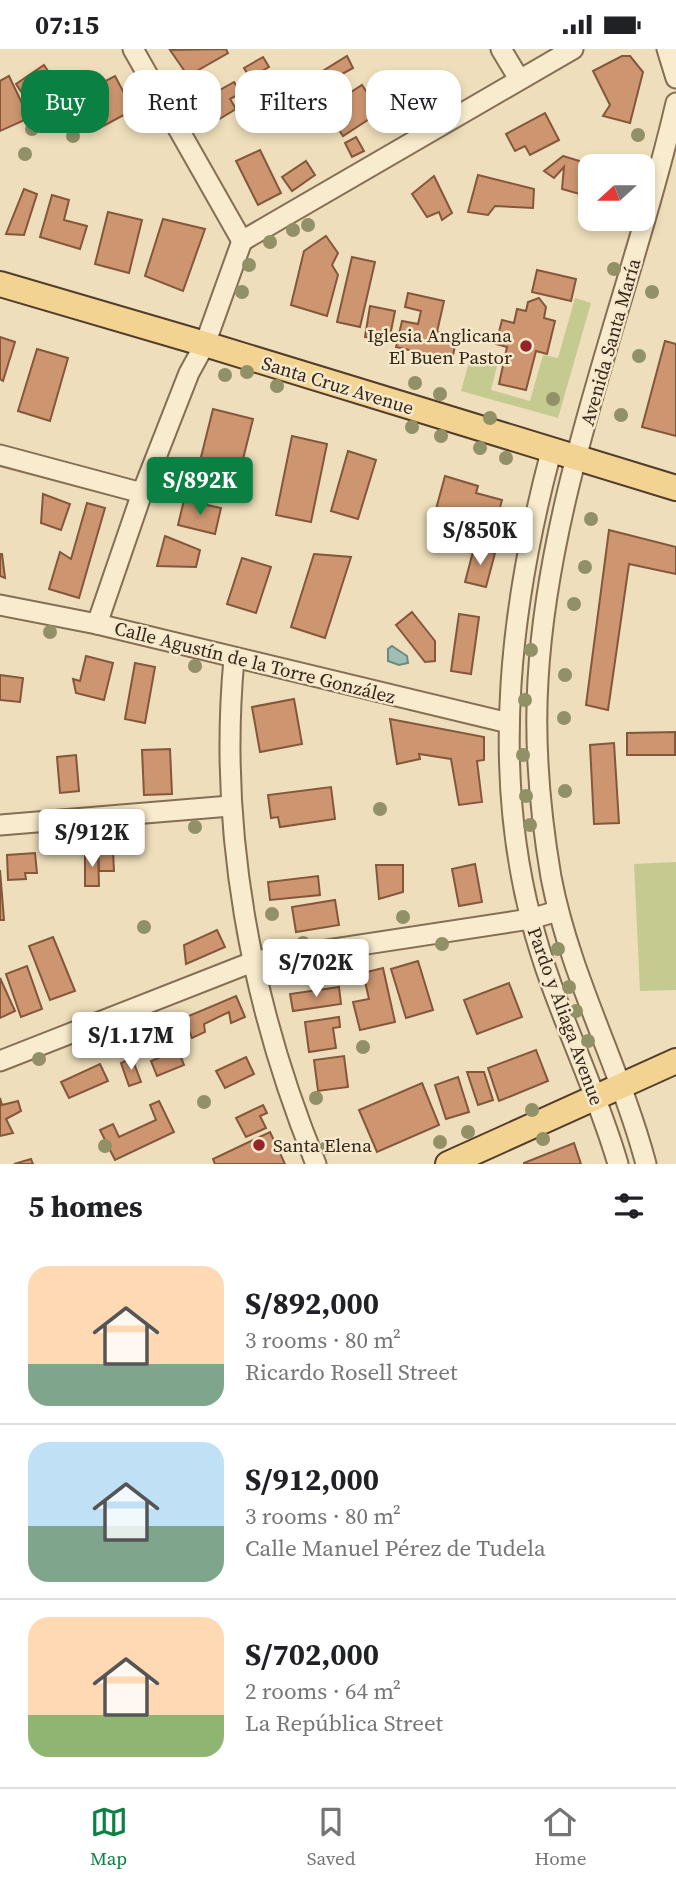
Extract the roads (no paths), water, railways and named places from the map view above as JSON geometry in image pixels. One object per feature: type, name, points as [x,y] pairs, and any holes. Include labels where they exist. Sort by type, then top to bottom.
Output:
[{"type":"main road","name":"Santa Cruz Avenue","points":[[0,284],[676,488]]},
{"type":"main road","points":[[448,1164],[676,1061]]},
{"type":"street","points":[[133,49],[242,241]]},
{"type":"street","points":[[501,49],[519,79]]},
{"type":"street","points":[[97,624],[142,493],[189,373],[205,344],[242,241],[573,49]]},
{"type":"street","points":[[667,49],[676,78]]},
{"type":"street","name":"Avenida Santa María","points":[[577,460],[671,151],[676,103]]},
{"type":"street","name":"Pardo y Aliaga Avenue","points":[[551,452],[518,607],[510,681],[512,798],[530,919],[618,1164]]},
{"type":"street","points":[[0,456],[142,493]]},
{"type":"street","name":"Pardo y Aliaga Avenue","points":[[577,460],[545,612],[537,682],[540,795],[558,911],[576,972],[646,1164]]},
{"type":"street","name":"Calle Agustín de la Torre González","points":[[0,605],[97,624],[509,723]]},
{"type":"street","points":[[234,659],[228,734],[235,857],[273,1036],[316,1164]]},
{"type":"street","points":[[0,825],[230,806]]},
{"type":"street","points":[[0,1061],[255,961],[530,919],[558,911]]},
{"type":"water","points":[[392,646],[407,656],[408,663],[399,665],[388,661],[388,649]]},
{"type":"place","name":"Iglesia Anglicana El Buen Pastor","points":[[526,346]]},
{"type":"place","name":"Santa Elena","points":[[259,1145]]}]
